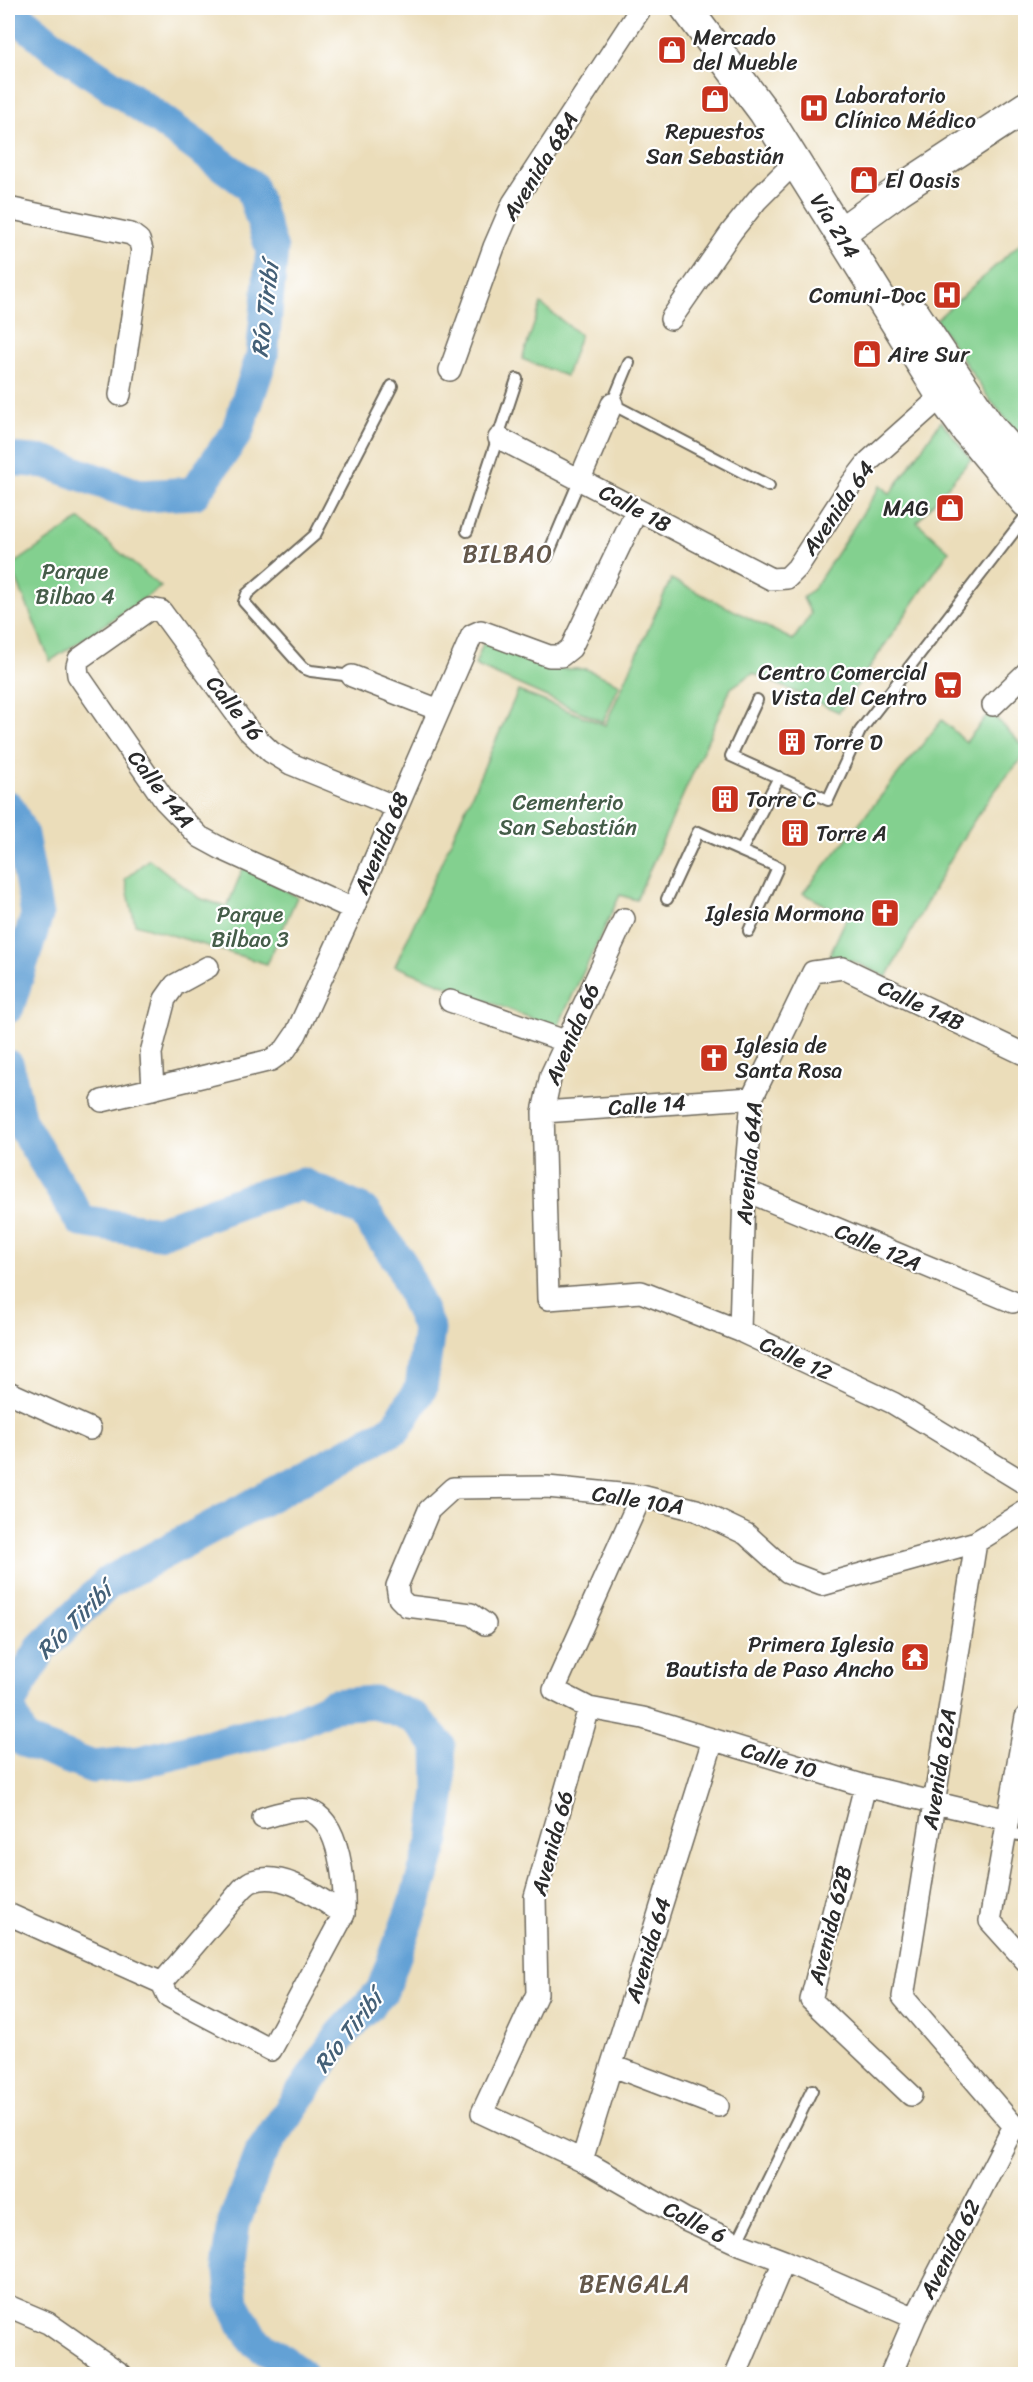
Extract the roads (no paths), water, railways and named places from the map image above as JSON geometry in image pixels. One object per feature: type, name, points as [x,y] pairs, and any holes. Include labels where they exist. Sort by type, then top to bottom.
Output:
[{"type":"main road","name":"Vía 214","points":[[686,8],[764,112],[795,162],[848,227]]},
{"type":"main road","name":"Vía 214","points":[[708,8],[777,100],[848,227],[950,389],[967,432],[1026,502]]},
{"type":"main road","points":[[848,227],[1026,107]]},
{"type":"main road","name":"Vía 214","points":[[950,389],[990,427],[1026,467]]},
{"type":"street","name":"Avenida 68A","points":[[450,370],[494,247],[513,203],[641,8]]},
{"type":"street","points":[[671,319],[732,231],[757,200],[795,162]]},
{"type":"street","points":[[8,208],[131,234],[139,240],[141,250],[120,395]]},
{"type":"street","name":"Avenida 64","points":[[771,579],[787,578],[797,568],[869,460],[950,389]]},
{"type":"street","points":[[580,479],[612,404]]},
{"type":"street","name":"Calle 18","points":[[499,438],[771,579]]},
{"type":"street","name":"Avenida 68","points":[[153,1089],[271,1060],[285,1050],[296,1034],[353,909],[472,635],[481,631],[549,656],[561,656],[571,648],[637,510]]},
{"type":"street","name":"Calle 14A","points":[[161,611],[150,609],[79,659],[78,675],[165,801],[200,837],[353,909]]},
{"type":"street","name":"Calle 16","points":[[161,611],[249,731],[271,752],[291,764],[396,807]]},
{"type":"street","points":[[993,705],[1026,673]]},
{"type":"street","points":[[352,676],[439,710]]},
{"type":"street","name":"Avenida 66","points":[[548,1299],[543,1112],[551,1075],[565,1041],[624,919]]},
{"type":"street","points":[[102,1101],[153,1089],[151,1053],[165,999],[175,985],[208,967]]},
{"type":"street","name":"Calle 14B","points":[[813,972],[843,968],[1026,1055]]},
{"type":"street","name":"Avenida 64A","points":[[740,1331],[744,1190],[752,1098],[813,972]]},
{"type":"street","points":[[450,1002],[565,1041]]},
{"type":"street","name":"Calle 14","points":[[543,1112],[752,1098]]},
{"type":"street","name":"Calle 12A","points":[[744,1190],[1013,1302]]},
{"type":"street","name":"Calle 12","points":[[548,1299],[641,1292],[740,1331],[893,1403],[1026,1484]]},
{"type":"street","points":[[8,1392],[90,1429]]},
{"type":"street","name":"Calle 10A","points":[[485,1624],[471,1614],[407,1606],[399,1598],[397,1586],[429,1510],[453,1488],[547,1487],[641,1496],[696,1510],[746,1534],[788,1572],[822,1585],[975,1542],[1026,1511]]},
{"type":"street","name":"Calle 10","points":[[641,1496],[554,1690],[589,1707],[643,1718],[865,1786],[933,1802],[1013,1830]]},
{"type":"street","name":"Avenida 62A","points":[[975,1542],[903,1997],[1020,2127]]},
{"type":"street","name":"Avenida 66","points":[[482,2113],[537,1994],[535,1897],[589,1707]]},
{"type":"street","points":[[1026,1717],[1013,1830],[990,1921],[1026,1961]]},
{"type":"street","name":"Avenida 64","points":[[582,2160],[613,2066],[712,1740]]},
{"type":"street","name":"Avenida 62B","points":[[865,1786],[811,2000],[912,2095]]},
{"type":"street","points":[[8,1914],[162,1983],[168,1996],[271,2050],[344,1914],[345,1893],[335,1838],[318,1814],[306,1809],[263,1818]]},
{"type":"street","points":[[162,1983],[242,1889],[254,1881],[291,1882],[344,1914]]},
{"type":"street","points":[[613,2066],[718,2106]]},
{"type":"street","name":"Calle 6","points":[[482,2113],[582,2160],[685,2219],[915,2318]]},
{"type":"street","name":"Avenida 62","points":[[891,2374],[915,2318],[1020,2127]]},
{"type":"street","points":[[736,2374],[784,2261]]},
{"type":"street","points":[[8,2306],[48,2323],[121,2374]]},
{"type":"lane","points":[[629,363],[612,404],[769,486]]},
{"type":"lane","points":[[466,531],[517,379]]},
{"type":"lane","points":[[352,676],[303,668],[244,602],[246,594],[315,535],[392,386]]},
{"type":"lane","points":[[547,557],[580,479]]},
{"type":"lane","points":[[757,700],[731,756],[828,800],[860,731],[1026,516]]},
{"type":"lane","points":[[741,851],[779,777]]},
{"type":"lane","points":[[667,899],[698,832],[778,867],[748,931]]},
{"type":"lane","points":[[737,2243],[812,2090]]},
{"type":"waterway","name":"Río Tiribí","points":[[8,9],[50,44],[150,112],[251,186],[272,250],[262,356],[237,432],[194,493],[140,496],[46,462],[8,459]]},
{"type":"waterway","name":"Río Tiribí","points":[[8,807],[22,835],[37,915],[8,1007]]},
{"type":"waterway","points":[[8,838],[22,835]]},
{"type":"waterway","name":"Río Tiribí","points":[[8,1066],[20,1121],[81,1221],[158,1233],[252,1198],[302,1184],[363,1211],[400,1262],[429,1330],[421,1388],[396,1428],[109,1582],[41,1649],[8,1706],[24,1741],[93,1767],[140,1762],[288,1726],[334,1705],[374,1702],[415,1718],[439,1745],[440,1790],[434,1839],[416,1899],[382,1991],[341,2035],[259,2156],[234,2223],[229,2262],[233,2303],[253,2340],[300,2374]]},
{"type":"place","name":"Mercado del Mueble","points":[[672,50]]},
{"type":"place","name":"Repuestos San Sebastián","points":[[715,99]]},
{"type":"place","name":"Laboratorio Clínico Médico","points":[[814,108]]},
{"type":"place","name":"El Oasis","points":[[864,180]]},
{"type":"place","name":"Comuni-Doc","points":[[947,295]]},
{"type":"place","name":"Aire Sur","points":[[867,354]]},
{"type":"place","name":"MAG","points":[[950,508]]},
{"type":"place","name":"Centro Comercial Vista del Centro","points":[[948,685]]},
{"type":"place","name":"Torre D","points":[[792,742]]},
{"type":"place","name":"Torre C","points":[[725,799]]},
{"type":"place","name":"Torre A","points":[[795,833]]},
{"type":"place","name":"Iglesia Mormona","points":[[885,913]]},
{"type":"place","name":"Iglesia de Santa Rosa","points":[[714,1058]]},
{"type":"place","name":"Primera Iglesia Bautista de Paso Ancho","points":[[915,1657]]},
{"type":"district","name":"BILBAO","points":[[508,554]]},
{"type":"district","name":"BENGALA","points":[[635,2284]]},
{"type":"park label","name":"Parque Bilbao 4","points":[[75,584]]},
{"type":"park label","name":"Cementerio San Sebastián","points":[[568,814]]},
{"type":"park label","name":"Parque Bilbao 3","points":[[250,926]]}]
